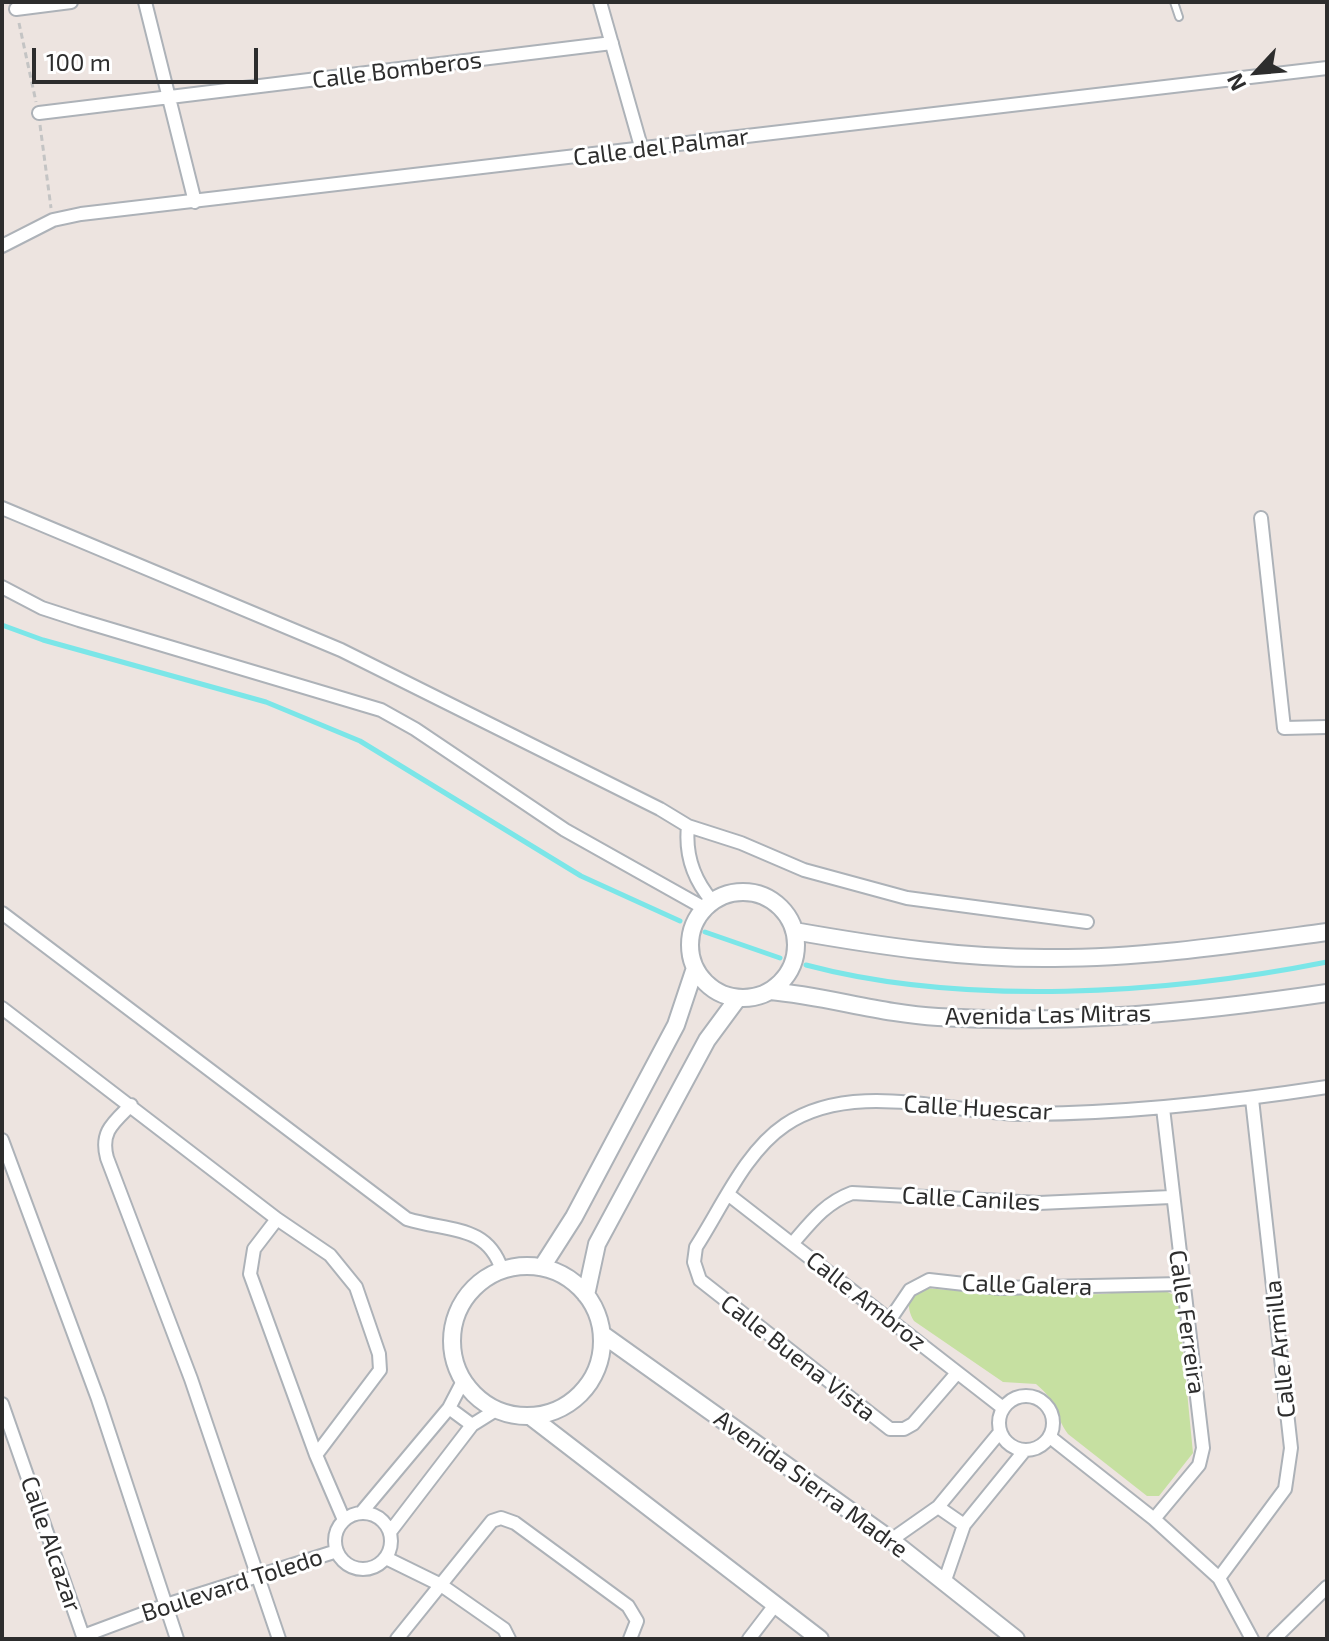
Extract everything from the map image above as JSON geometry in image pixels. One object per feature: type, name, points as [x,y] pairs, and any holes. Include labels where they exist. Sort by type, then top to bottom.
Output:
[{"type":"street","points":[[16,9],[71,2]]},
{"type":"street","points":[[145,2],[195,202]]},
{"type":"street","points":[[600,2],[642,150]]},
{"type":"street","name":"Calle Bomberos","points":[[39,113],[612,43]]},
{"type":"street","name":"Calle del Palmar","points":[[2,246],[53,220],[81,214],[1327,68]]},
{"type":"street","points":[[2,508],[341,650],[688,826],[741,843],[804,870],[907,898],[1087,922]]},
{"type":"street","points":[[1261,518],[1284,728],[1327,727]]},
{"type":"street","points":[[2,587],[42,608],[381,710],[565,830],[708,905]]},
{"type":"street","points":[[688,826],[686,844],[708,905]]},
{"type":"street","points":[[542,1267],[574,1217],[676,1025],[695,968],[690,936],[708,905],[742,892],[764,896],[782,910],[794,931],[792,965],[770,991],[738,998],[708,985],[695,968]]},
{"type":"street","points":[[2,913],[407,1219],[478,1235],[490,1243],[502,1270]]},
{"type":"street","points":[[794,931],[967,955],[1054,958],[1129,954],[1327,932]]},
{"type":"street","name":"Avenida Las Mitras","points":[[770,991],[935,1017],[1077,1020],[1179,1012],[1327,993]]},
{"type":"street","points":[[586,1295],[597,1244],[707,1040],[738,998]]},
{"type":"street","points":[[3,1012],[131,1105],[277,1219],[330,1255],[344,1269],[366,1311],[379,1354],[380,1370],[369,1389],[316,1455]]},
{"type":"street","name":"Calle Huescar","points":[[696,1247],[765,1141],[786,1124],[834,1103],[1029,1114],[1163,1108],[1327,1087]]},
{"type":"street","name":"Calle Armilla","points":[[1219,1578],[1285,1489],[1291,1448],[1252,1099]]},
{"type":"street","points":[[131,1105],[107,1129],[104,1138],[107,1158],[191,1379],[279,1639]]},
{"type":"street","name":"Calle Ferreira","points":[[1154,1519],[1199,1465],[1203,1448],[1181,1284],[1163,1108]]},
{"type":"street","points":[[2,1140],[98,1399],[177,1639]]},
{"type":"street","name":"Calle Caniles","points":[[792,1244],[827,1206],[852,1193],[1039,1203],[1171,1197]]},
{"type":"street","name":"Calle Ambroz","points":[[729,1195],[1003,1408]]},
{"type":"street","points":[[277,1219],[254,1249],[250,1274],[316,1455],[344,1520]]},
{"type":"street","name":"Calle Buena Vista","points":[[696,1247],[696,1272],[704,1286],[885,1426],[897,1430],[913,1424],[957,1373]]},
{"type":"street","points":[[542,1267],[567,1277],[586,1295],[597,1314],[602,1334],[599,1362],[587,1387],[566,1405],[530,1416],[496,1410],[463,1381],[452,1342],[456,1316],[479,1283],[502,1270],[542,1267]]},
{"type":"street","name":"Calle Galera","points":[[891,1318],[910,1290],[929,1280],[1000,1288],[1181,1284]]},
{"type":"street","name":"Avenida Sierra Madre","points":[[602,1334],[891,1540],[1016,1639]]},
{"type":"street","points":[[386,1558],[364,1570],[347,1565],[337,1551],[336,1534],[344,1520],[361,1513],[449,1408],[463,1381]]},
{"type":"street","points":[[891,1540],[938,1507],[1000,1432],[1003,1408],[1020,1396],[1041,1399],[1053,1416],[1050,1437],[1035,1449],[1025,1450],[1010,1445],[1000,1432]]},
{"type":"street","name":"Calle Alcazar","points":[[2,1404],[84,1637]]},
{"type":"street","points":[[449,1408],[472,1425]]},
{"type":"street","points":[[386,1558],[390,1532],[472,1425],[496,1410]]},
{"type":"street","points":[[530,1416],[820,1639]]},
{"type":"street","points":[[1050,1437],[1154,1519],[1219,1578],[1252,1639]]},
{"type":"street","points":[[944,1583],[964,1525],[1025,1450]]},
{"type":"street","points":[[938,1507],[964,1525]]},
{"type":"street","points":[[361,1513],[379,1518],[390,1532]]},
{"type":"street","points":[[397,1639],[492,1521],[501,1518],[515,1523],[628,1606],[635,1615],[634,1633]]},
{"type":"street","name":"Boulevard Toledo","points":[[84,1637],[166,1605],[337,1551]]},
{"type":"street","points":[[386,1558],[441,1585],[504,1629],[509,1639]]},
{"type":"street","points":[[1274,1639],[1327,1587]]},
{"type":"street","points":[[749,1639],[775,1605]]},
{"type":"lane","points":[[1174,2],[1179,17]]},
{"type":"green space","points":[[922,1288],[1057,1295],[1152,1289],[1170,1293],[1178,1299],[1193,1453],[1159,1496],[1147,1496],[1068,1434],[1053,1403],[1036,1384],[1003,1382],[914,1321],[909,1303]]},
{"type":"waterway","points":[[2,625],[43,640],[266,702],[360,741],[581,876],[680,921]]},
{"type":"waterway","points":[[705,932],[780,958]]},
{"type":"waterway","points":[[806,965],[932,987],[1066,991],[1200,982],[1327,962]]}]
